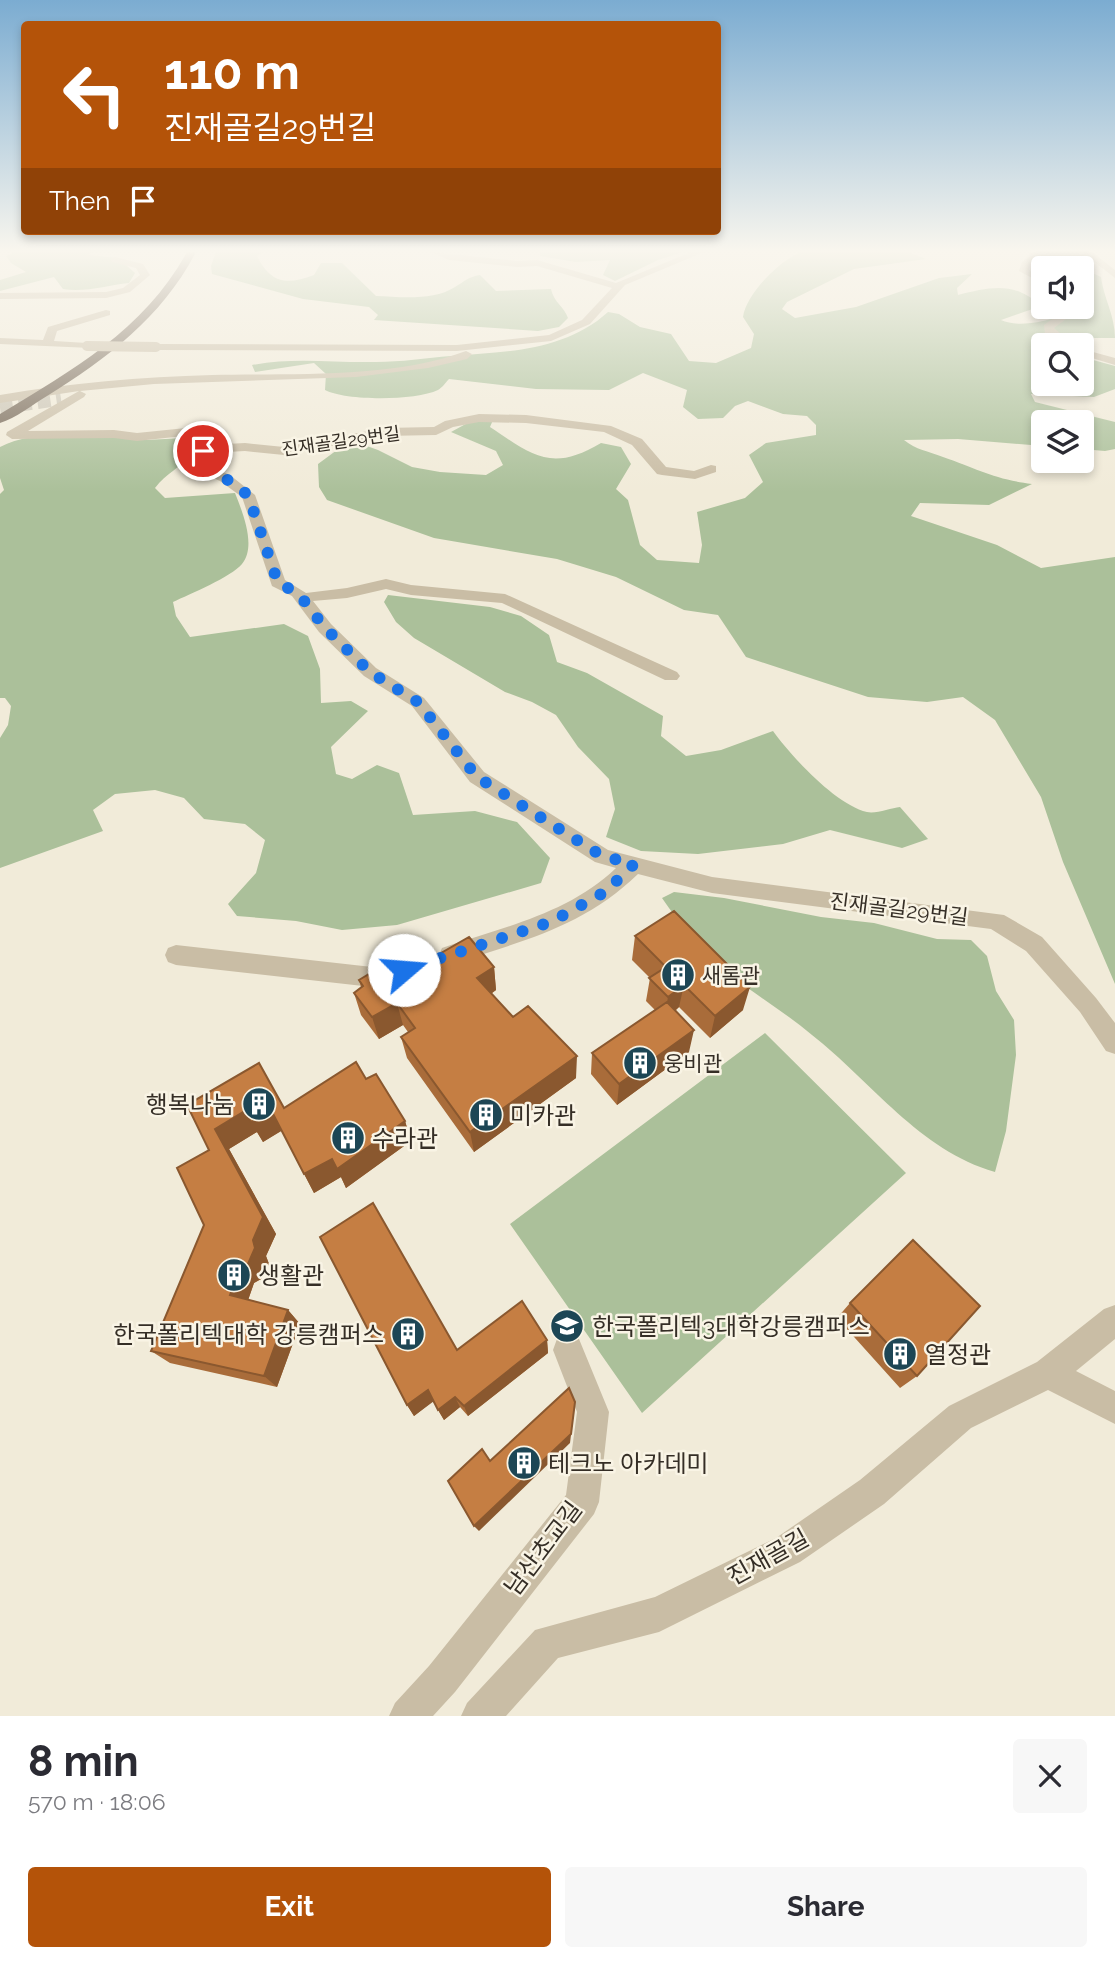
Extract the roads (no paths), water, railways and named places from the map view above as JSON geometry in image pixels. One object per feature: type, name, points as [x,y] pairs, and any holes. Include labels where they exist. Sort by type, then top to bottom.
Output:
[{"type":"main road","points":[[0,419],[97,356],[126,332]]},
{"type":"street","points":[[47,344],[50,332]]},
{"type":"street","points":[[0,341],[156,347],[471,346],[551,338],[564,332]]},
{"type":"street","points":[[0,399],[88,384],[360,375],[463,357],[471,346]]},
{"type":"street","points":[[61,399],[79,394],[153,389],[174,380],[200,358],[317,352],[329,348]]},
{"type":"street","points":[[1094,356],[1115,362]]},
{"type":"street","name":"진재골길29번길","points":[[6,438],[79,394]]},
{"type":"street","name":"진재골길29번길","points":[[203,449],[245,447],[284,451],[384,432],[436,431],[449,424],[479,418],[526,419],[607,429],[637,442],[662,471],[695,475],[711,469]]},
{"type":"street","name":"진재골길29번길","points":[[6,438],[114,434],[137,437],[186,432],[201,439],[205,469],[225,478],[248,495],[278,583],[301,598],[325,628],[370,672],[418,702],[477,777],[602,856],[712,885],[996,922],[1034,944],[1088,1005],[1115,1043]]},
{"type":"street","points":[[301,598],[347,593],[386,584],[411,590],[505,599],[671,676]]},
{"type":"street","points":[[176,955],[372,977],[424,964],[551,922],[605,892],[634,864]]},
{"type":"street","name":"진재골길","points":[[481,1716],[548,1643],[659,1614],[789,1550],[872,1492],[960,1418],[1048,1373],[1115,1321]]},
{"type":"street","name":"남산초교길","points":[[408,1716],[442,1679],[582,1502],[593,1412],[568,1350]]},
{"type":"street","points":[[1048,1373],[1115,1408]]},
{"type":"tunnel","points":[[0,408],[61,399]]},
{"type":"place","name":"새롬관","points":[[678,975]]},
{"type":"place","name":"웅비관","points":[[640,1063]]},
{"type":"place","name":"행복나눔","points":[[259,1104]]},
{"type":"place","name":"미카관","points":[[486,1115]]},
{"type":"place","name":"수라관","points":[[348,1138]]},
{"type":"place","name":"생활관","points":[[234,1275]]},
{"type":"place","name":"한국폴리텍3대학강릉캠퍼스","points":[[567,1326]]},
{"type":"place","name":"한국폴리텍대학 강릉캠퍼스","points":[[408,1334]]},
{"type":"place","name":"열정관","points":[[900,1354]]},
{"type":"place","name":"테크노 아카데미","points":[[524,1463]]}]
